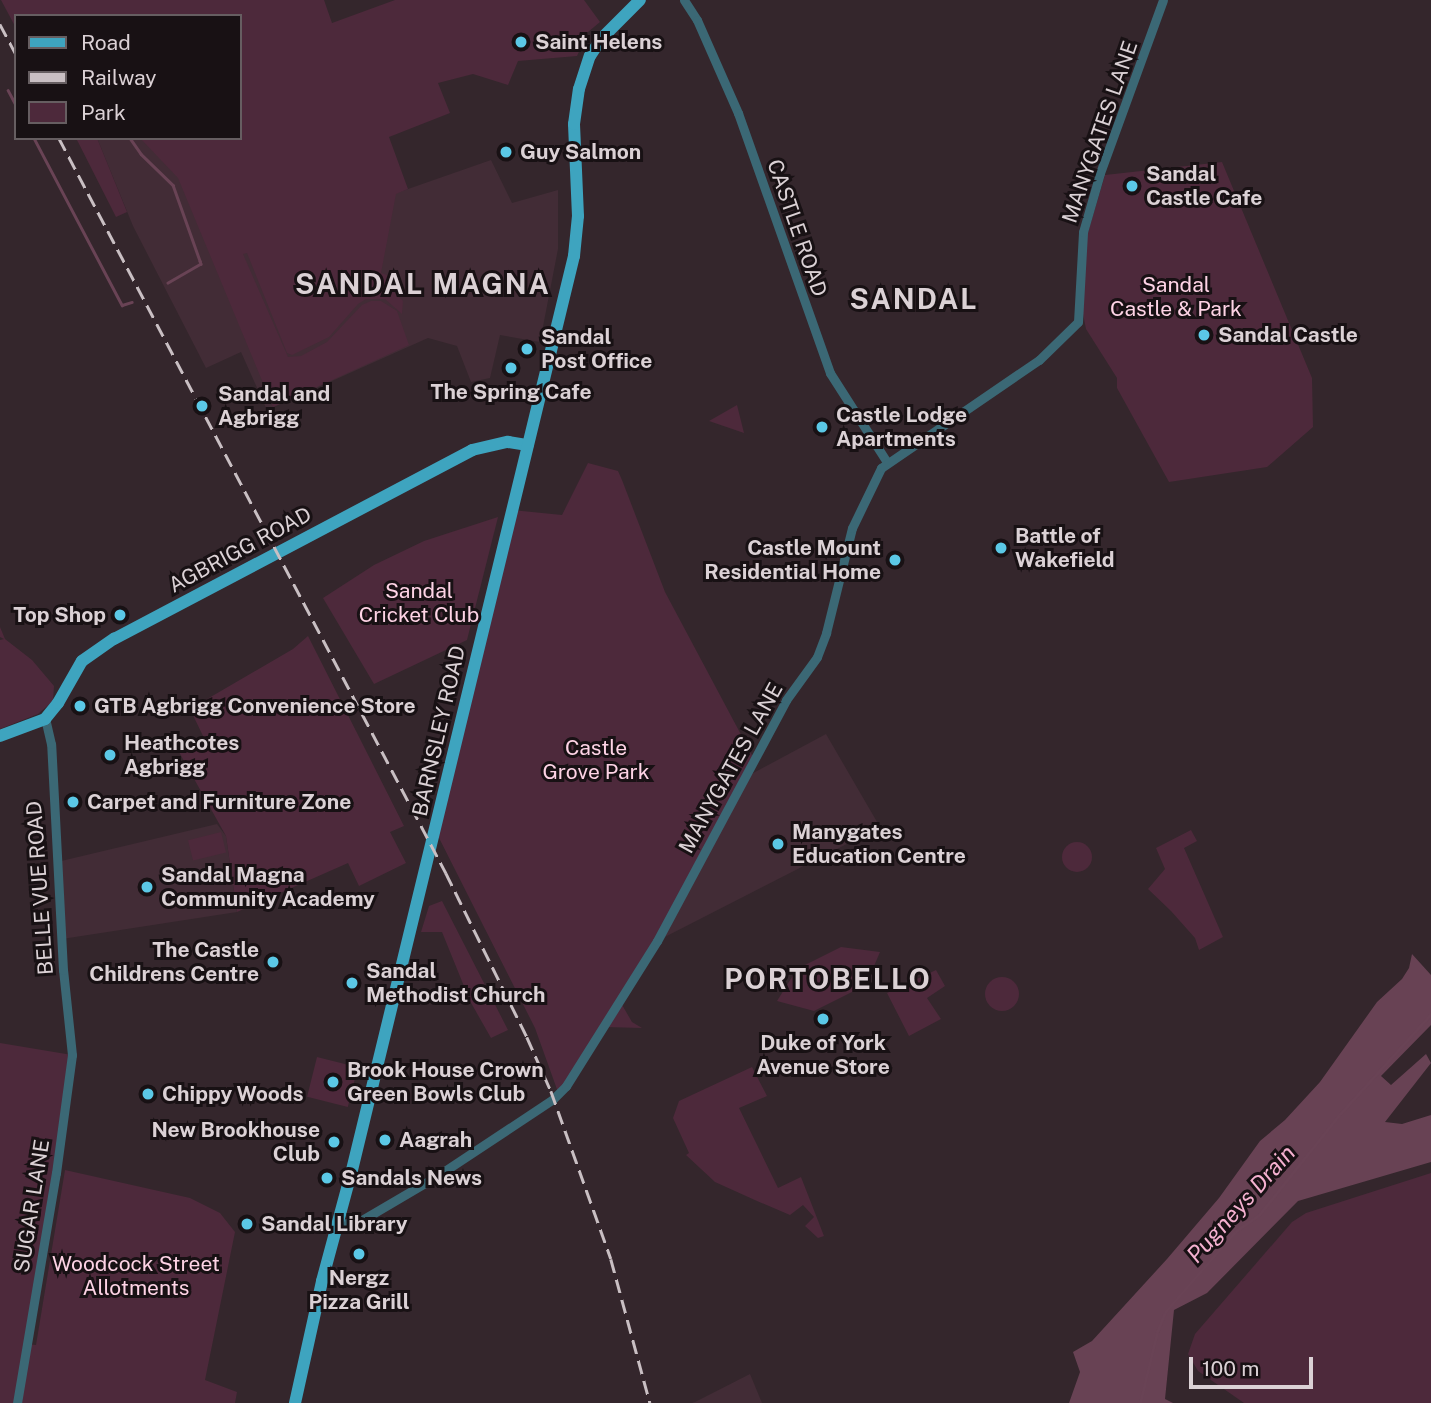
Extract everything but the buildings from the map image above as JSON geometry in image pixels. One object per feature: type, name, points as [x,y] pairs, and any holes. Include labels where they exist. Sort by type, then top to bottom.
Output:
[{"type":"main road","name":"BARNSLEY ROAD","points":[[295,1403],[322,1281],[338,1225],[574,256],[578,216],[574,124],[580,82],[601,39],[640,0]]},
{"type":"main road","name":"AGBRIGG ROAD","points":[[45,719],[58,703],[82,661],[114,639],[472,450],[508,442],[528,445]]},
{"type":"main road","points":[[0,736],[45,719]]},
{"type":"street","name":"CASTLE ROAD","points":[[684,0],[696,20],[738,113],[830,373],[887,462]]},
{"type":"street","name":"MANYGATES LANE","points":[[338,1225],[362,1220],[437,1176],[552,1100],[566,1086],[657,941],[786,700],[817,657],[826,633],[852,528],[865,496],[887,462],[1039,360],[1078,322],[1083,232],[1100,173],[1163,0]]},
{"type":"street","name":"BELLE VUE ROAD","points":[[45,719],[51,744],[63,970],[72,1055]]},
{"type":"street","name":"SUGAR LANE","points":[[17,1403],[56,1173],[72,1055]]},
{"type":"shaded area","points":[[242,139],[388,196],[491,160],[512,203],[558,190],[558,249],[540,342],[500,335],[490,378],[471,382],[457,346],[428,338],[267,410],[241,352],[206,368],[133,226],[98,140]]},
{"type":"shaded area","name":"Manygates Education Centre","points":[[826,734],[880,827],[657,941],[744,778]]},
{"type":"shaded area","name":"Sandal Magna Community Academy","points":[[217,824],[226,836],[237,912],[62,939],[57,862]]},
{"type":"shaded area","points":[[1412,954],[1431,975],[1431,1025],[1381,1076],[1391,1085],[1426,1054],[1431,1063],[1385,1122],[1402,1124],[1431,1115],[1431,1162],[1298,1201],[1207,1293],[1174,1310],[1165,1399],[1173,1403],[1069,1403],[1080,1372],[1073,1352],[1092,1341],[1219,1198],[1260,1141],[1285,1120],[1320,1082],[1377,1002],[1402,979],[1409,968]]},
{"type":"shaded area","points":[[750,1374],[762,1403],[692,1403],[695,1402]]},
{"type":"green space","points":[[1,0],[324,0],[332,23],[395,0],[584,0],[600,22],[588,32],[577,56],[518,61],[508,85],[473,74],[438,83],[450,113],[389,137],[408,189],[396,194],[381,273],[387,275],[387,285],[403,301],[402,314],[385,299],[366,299],[358,304],[329,337],[292,355],[287,353],[247,253],[243,254],[288,357],[301,356],[327,342],[362,305],[371,301],[381,301],[397,311],[409,345],[273,407],[178,178],[142,140],[242,140],[242,14],[14,14],[14,24]]},
{"type":"green space","points":[[77,140],[98,140],[127,212],[116,217]]},
{"type":"green space","name":"Sandal Castle & Park","points":[[1222,162],[1312,378],[1313,427],[1267,467],[1169,482],[1117,388],[1117,378],[1086,329],[1081,304],[1086,239],[1105,175]]},
{"type":"green space","points":[[737,405],[744,433],[709,421]]},
{"type":"green space","name":"Castle Grove Park","points":[[588,463],[618,471],[665,592],[754,759],[621,1003],[632,1022],[642,1028],[605,1027],[559,1095],[535,1028],[435,830],[512,510],[562,515]]},
{"type":"green space","name":"Sandal Cricket Club","points":[[498,517],[467,640],[374,684],[323,598],[374,565],[424,541]]},
{"type":"green space","points":[[0,627],[5,639],[32,660],[54,686],[53,701],[38,714],[0,729],[0,640],[4,639],[0,637]]},
{"type":"green space","points":[[308,636],[404,826],[390,832],[406,863],[359,886],[348,863],[237,912],[226,836],[179,752],[204,738],[190,709],[293,649]]},
{"type":"green space","points":[[1191,830],[1197,841],[1184,848],[1223,937],[1199,950],[1195,938],[1148,889],[1165,869],[1156,848]]},
{"type":"green space","points":[[221,832],[226,852],[193,861],[188,840]]},
{"type":"green space","points":[[1077,842],[1088,846],[1092,857],[1088,868],[1077,872],[1066,868],[1062,857],[1066,846]]},
{"type":"green space","points":[[442,901],[508,1030],[491,1038],[470,1001],[442,932],[421,932],[429,906]]},
{"type":"green space","points":[[841,947],[880,952],[866,985],[814,1011],[777,1001],[797,969]]},
{"type":"green space","points":[[936,970],[945,986],[927,998],[941,1019],[909,1036],[887,993]]},
{"type":"green space","points":[[1002,977],[1014,982],[1019,994],[1014,1006],[1002,1011],[990,1006],[985,994],[990,982]]},
{"type":"green space","name":"Woodcock Street Allotments","points":[[0,1043],[72,1055],[28,1344],[36,1345],[65,1170],[190,1198],[220,1213],[235,1232],[205,1380],[237,1392],[235,1403],[0,1403]]},
{"type":"green space","name":"Brook House Crown Green Bowls Club","points":[[317,1057],[358,1067],[348,1107],[307,1097]]},
{"type":"green space","points":[[752,1067],[767,1096],[739,1108],[778,1188],[801,1177],[824,1236],[818,1238],[805,1226],[814,1217],[803,1205],[790,1215],[757,1201],[715,1182],[686,1155],[689,1153],[673,1118],[679,1101]]},
{"type":"green space","points":[[1431,1173],[1431,1403],[1244,1403],[1198,1371],[1188,1354],[1195,1334],[1292,1222],[1306,1213]]},
{"type":"waterway","points":[[8,90],[14,101]]},
{"type":"waterway","points":[[35,140],[122,305],[132,302]]},
{"type":"waterway","points":[[131,140],[141,154],[173,185],[201,264],[168,283]]},
{"type":"waterway","name":"Pugneys Drain","points":[[1140,1403],[1157,1332],[1165,1312],[1236,1231],[1259,1215],[1340,1114],[1431,1014]]},
{"type":"railway","points":[[0,24],[14,50]]},
{"type":"railway","points":[[60,140],[446,873],[527,1037],[551,1091],[611,1259],[650,1403]]},
{"type":"place","name":"Saint Helens","points":[[521,42]]},
{"type":"place","name":"Guy Salmon","points":[[506,152]]},
{"type":"place","name":"Sandal Castle Cafe","points":[[1132,186]]},
{"type":"place","name":"Sandal Castle","points":[[1204,335]]},
{"type":"place","name":"Sandal Post Office","points":[[527,349]]},
{"type":"place","name":"The Spring Cafe","points":[[511,368]]},
{"type":"place","name":"Sandal and Agbrigg","points":[[202,406]]},
{"type":"place","name":"Castle Lodge Apartments","points":[[822,427]]},
{"type":"place","name":"Battle of Wakefield","points":[[1001,548]]},
{"type":"place","name":"Castle Mount Residential Home","points":[[895,560]]},
{"type":"place","name":"Top Shop","points":[[120,615]]},
{"type":"place","name":"GTB Agbrigg Convenience Store","points":[[80,706]]},
{"type":"place","name":"Heathcotes Agbrigg","points":[[110,755]]},
{"type":"place","name":"Carpet and Furniture Zone","points":[[73,802]]},
{"type":"place","name":"Manygates Education Centre","points":[[778,844]]},
{"type":"place","name":"Sandal Magna Community Academy","points":[[147,887]]},
{"type":"place","name":"The Castle Childrens Centre","points":[[273,962]]},
{"type":"place","name":"Sandal Methodist Church","points":[[352,983]]},
{"type":"place","name":"Duke of York Avenue Store","points":[[823,1019]]},
{"type":"place","name":"Brook House Crown Green Bowls Club","points":[[333,1082]]},
{"type":"place","name":"Chippy Woods","points":[[148,1094]]},
{"type":"place","name":"Aagrah","points":[[385,1140]]},
{"type":"place","name":"New Brookhouse Club","points":[[334,1142]]},
{"type":"place","name":"Sandals News","points":[[327,1178]]},
{"type":"place","name":"Sandal Library","points":[[247,1224]]},
{"type":"place","name":"Nergz Pizza Grill","points":[[359,1254]]},
{"type":"district","name":"SANDAL MAGNA","points":[[423,284]]},
{"type":"district","name":"SANDAL","points":[[914,299]]},
{"type":"district","name":"PORTOBELLO","points":[[828,979]]}]
